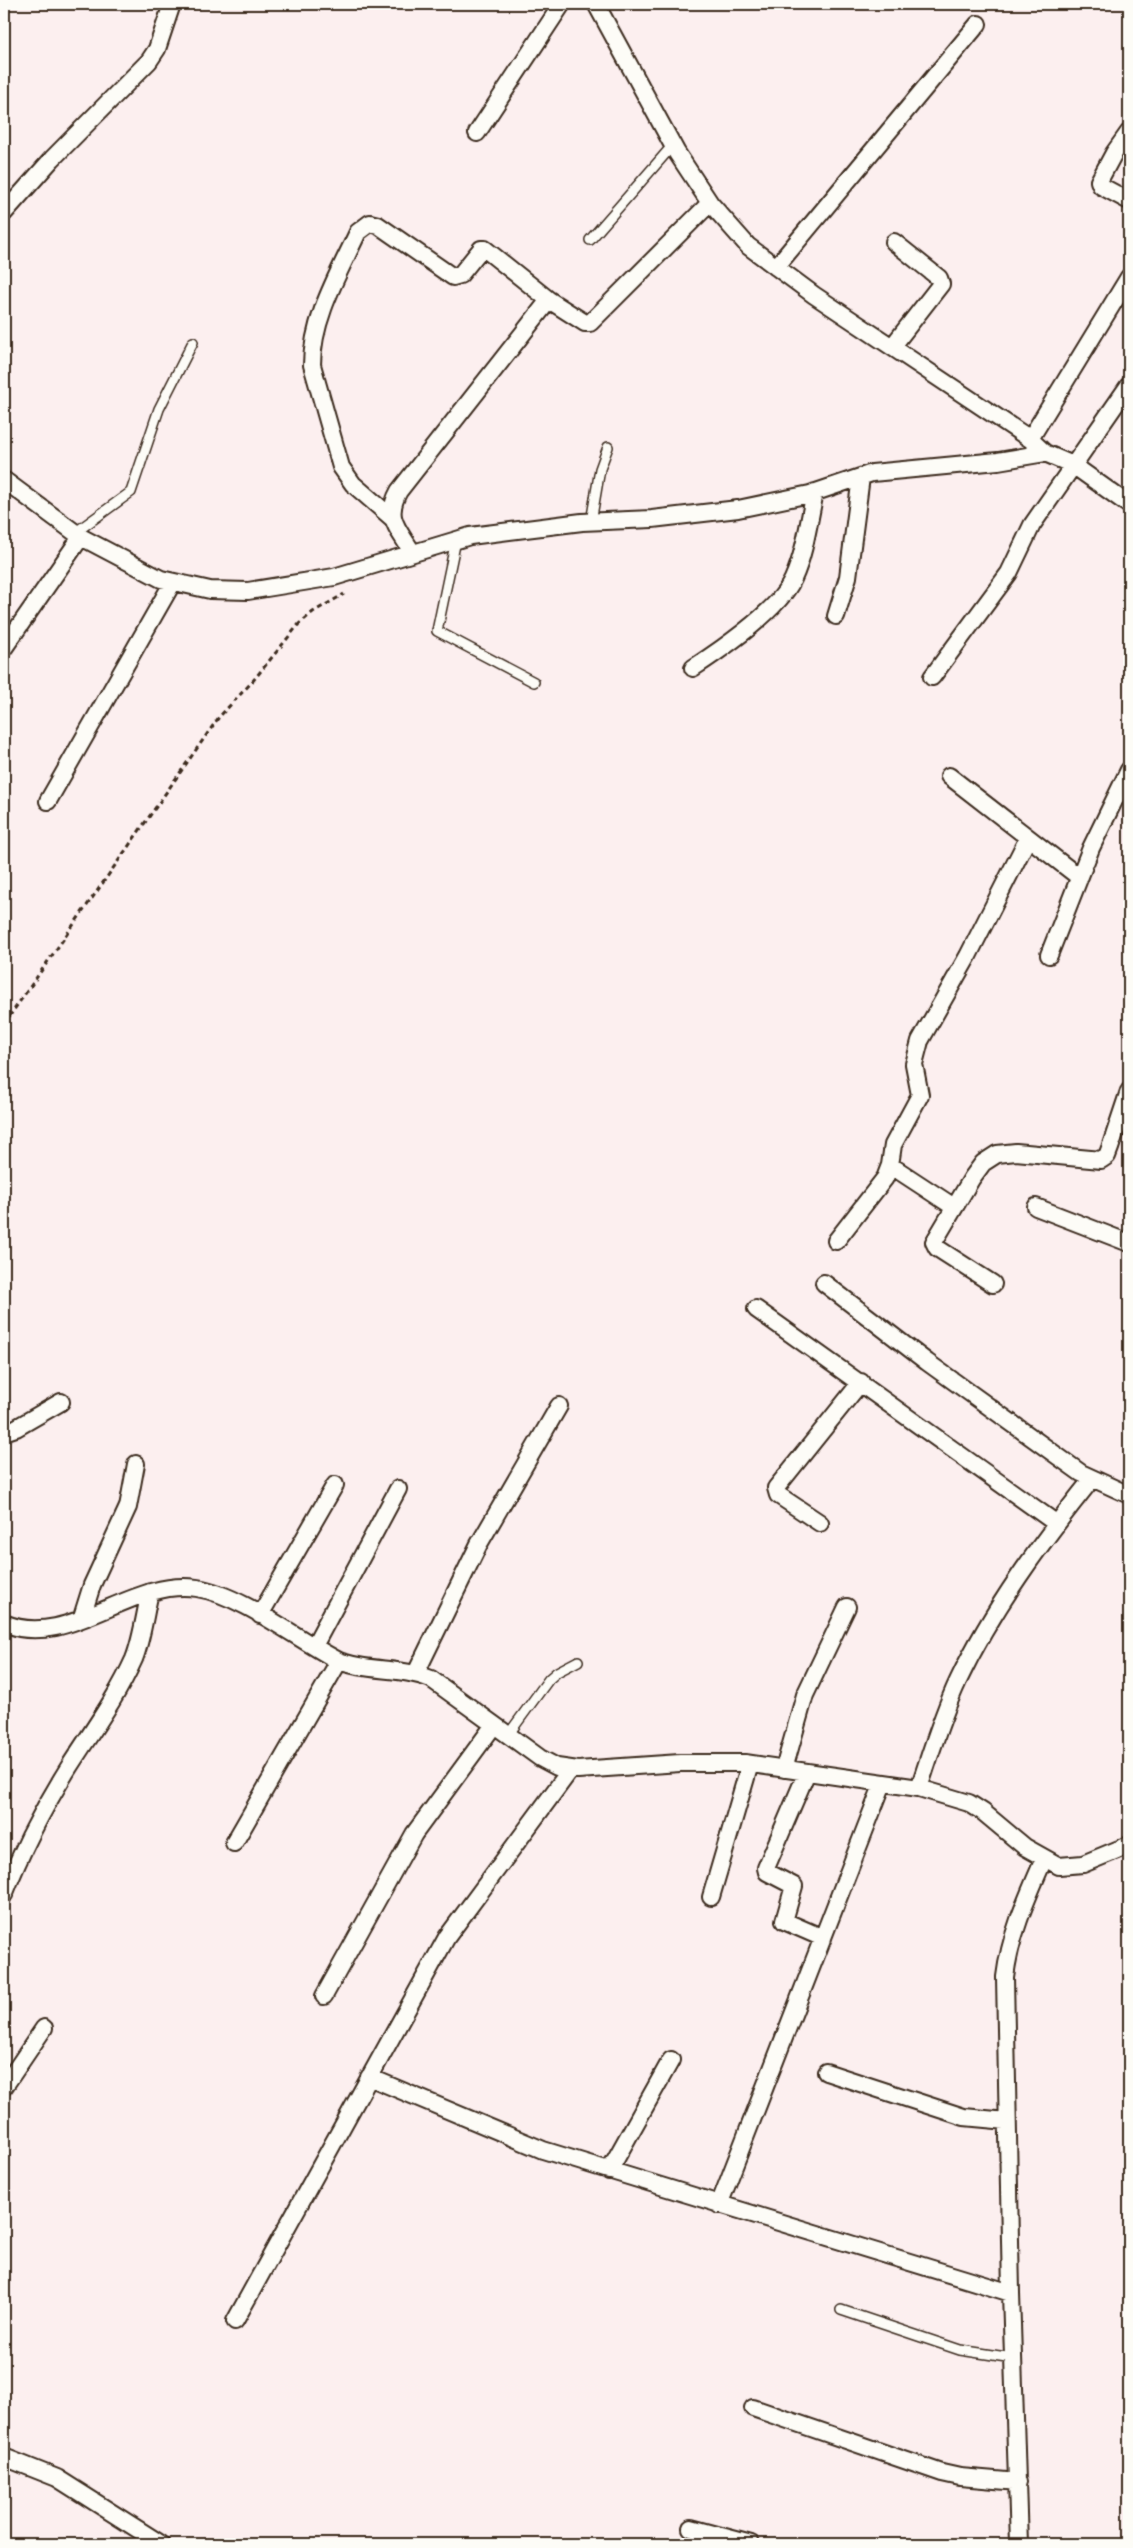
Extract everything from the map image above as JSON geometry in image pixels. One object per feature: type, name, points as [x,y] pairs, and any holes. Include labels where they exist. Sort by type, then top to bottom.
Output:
[{"type":"street","points":[[4,213],[58,152],[149,61],[157,49],[172,4]]},
{"type":"street","points":[[476,133],[562,4]]},
{"type":"street","points":[[598,4],[673,145],[710,203],[748,246],[892,347],[1030,439],[1045,454],[1073,465],[1129,505]]},
{"type":"street","points":[[776,267],[978,24]]},
{"type":"street","points":[[1129,132],[1099,181],[1101,186],[1129,201]]},
{"type":"street","points":[[412,552],[392,518],[352,484],[341,467],[312,365],[312,348],[325,304],[358,232],[367,223],[378,225],[454,277],[460,275],[479,252],[485,249],[549,300],[585,323],[590,323],[710,203]]},
{"type":"street","points":[[892,347],[941,284],[939,278],[894,242]]},
{"type":"street","points":[[1030,439],[1129,277]]},
{"type":"street","points":[[392,518],[392,504],[399,491],[549,300]]},
{"type":"street","points":[[932,676],[1009,573],[1032,525],[1129,385]]},
{"type":"street","points":[[4,480],[78,534],[160,579],[210,590],[248,591],[334,577],[470,536],[591,522],[652,519],[738,509],[816,492],[872,473],[998,462],[1045,454]]},
{"type":"street","points":[[836,616],[848,577],[861,477]]},
{"type":"street","points":[[693,668],[738,637],[787,589],[797,570],[816,492]]},
{"type":"street","points":[[4,648],[78,534]]},
{"type":"street","points":[[48,801],[173,582]]},
{"type":"street","points":[[1049,955],[1091,848],[1129,770]]},
{"type":"street","points":[[949,776],[1079,877]]},
{"type":"street","points":[[836,1241],[885,1178],[890,1165],[893,1145],[920,1095],[914,1064],[920,1041],[963,964],[1028,838]]},
{"type":"street","points":[[993,1284],[935,1245],[935,1238],[983,1163],[996,1154],[1016,1152],[1103,1159],[1110,1148],[1129,1091]]},
{"type":"street","points":[[890,1165],[954,1206]]},
{"type":"street","points":[[1036,1207],[1129,1243]]},
{"type":"street","points":[[824,1283],[927,1362],[1081,1473],[1129,1495]]},
{"type":"street","points":[[756,1310],[861,1382],[1056,1524]]},
{"type":"street","points":[[820,1523],[778,1495],[776,1488],[861,1382]]},
{"type":"street","points":[[4,1432],[16,1428],[61,1402]]},
{"type":"street","points":[[416,1673],[479,1544],[559,1406]]},
{"type":"street","points":[[82,1617],[92,1585],[128,1507],[136,1464]]},
{"type":"street","points":[[919,1788],[948,1702],[976,1645],[1056,1524],[1092,1479]]},
{"type":"street","points":[[260,1615],[335,1486]]},
{"type":"street","points":[[314,1646],[398,1488]]},
{"type":"street","points":[[4,1622],[36,1630],[58,1626],[150,1592],[176,1588],[197,1588],[243,1605],[339,1661],[352,1666],[416,1673],[431,1679],[540,1758],[557,1767],[571,1769],[680,1763],[750,1764],[919,1788],[969,1803],[1044,1859],[1059,1866],[1078,1865],[1129,1844]]},
{"type":"street","points":[[4,1895],[16,1864],[34,1830],[68,1769],[116,1694],[135,1656],[150,1592]]},
{"type":"street","points":[[784,1768],[805,1695],[847,1607]]},
{"type":"street","points":[[234,1843],[339,1661]]},
{"type":"street","points":[[324,1996],[414,1834],[494,1725]]},
{"type":"street","points":[[711,1897],[750,1764]]},
{"type":"street","points":[[234,2321],[447,1937],[571,1769]]},
{"type":"street","points":[[807,1772],[766,1868],[768,1872],[794,1886],[784,1920],[823,1938]]},
{"type":"street","points":[[719,2205],[883,1783]]},
{"type":"street","points":[[1019,2544],[1011,2293],[1005,1977],[1008,1949],[1044,1859]]},
{"type":"street","points":[[4,2087],[44,2028]]},
{"type":"street","points":[[608,2171],[670,2060]]},
{"type":"street","points":[[826,2072],[964,2117],[1007,2121]]},
{"type":"street","points":[[369,2077],[542,2150],[1011,2293]]},
{"type":"street","points":[[753,2408],[942,2473],[960,2477],[1018,2482]]},
{"type":"street","points":[[4,2456],[57,2478],[161,2544]]},
{"type":"street","points":[[691,2528],[750,2544]]},
{"type":"lane","points":[[590,240],[673,145]]},
{"type":"lane","points":[[78,534],[131,492],[162,402],[193,342]]},
{"type":"lane","points":[[591,522],[600,469],[608,447]]},
{"type":"lane","points":[[456,540],[437,631],[534,682]]},
{"type":"lane","points":[[508,1735],[549,1679],[557,1672],[578,1661]]},
{"type":"lane","points":[[841,2310],[960,2350],[1013,2358]]},
{"type":"path","points":[[4,1024],[219,716],[252,682],[299,624],[313,612],[348,592]]}]
